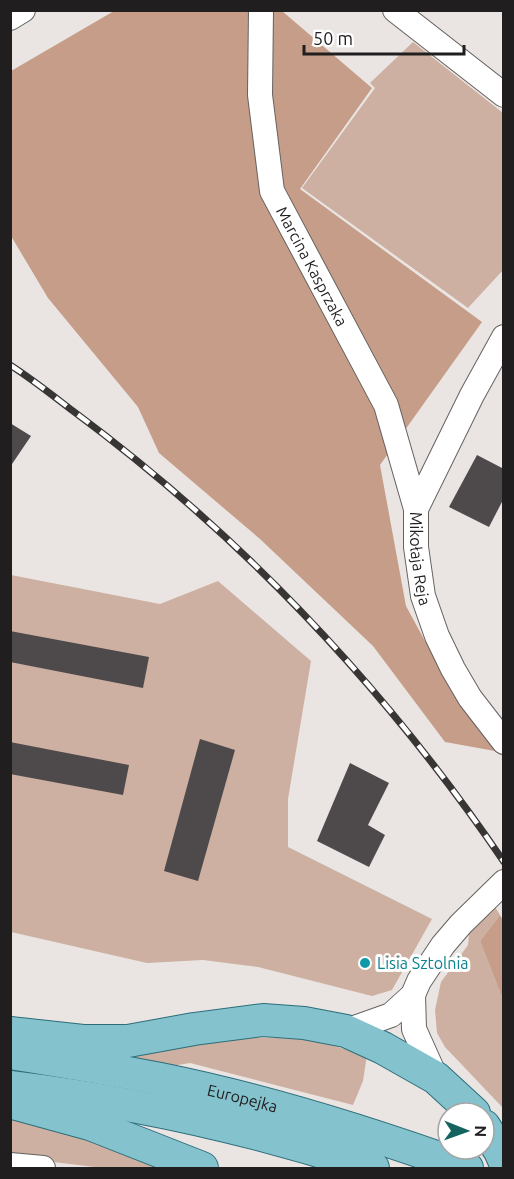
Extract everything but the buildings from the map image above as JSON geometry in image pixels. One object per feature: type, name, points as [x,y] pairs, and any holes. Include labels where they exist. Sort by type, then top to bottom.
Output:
[{"type":"main road","points":[[10,1033],[82,1041],[128,1041],[262,1020],[304,1023],[346,1031],[383,1048],[436,1078],[461,1101]]},
{"type":"main road","name":"Europejka","points":[[10,1053],[190,1085],[304,1114],[387,1139],[467,1168]]},
{"type":"main road","name":"Europejka","points":[[10,1087],[153,1109],[281,1141],[373,1168]]},
{"type":"main road","points":[[10,1102],[90,1124],[202,1168]]},
{"type":"main road","points":[[496,1145],[504,1160]]},
{"type":"street","points":[[10,18],[23,10]]},
{"type":"street","name":"Marcina Kasprzaka","points":[[261,10],[260,95],[272,191],[386,405],[416,509]]},
{"type":"street","points":[[395,10],[504,95]]},
{"type":"street","name":"Mikołaja Reja","points":[[504,337],[472,395],[416,509],[416,547],[423,596],[437,636],[470,698],[504,742]]},
{"type":"street","points":[[436,1078],[414,1029],[414,995],[419,981],[443,945],[504,882]]},
{"type":"street","points":[[346,1031],[392,1015],[414,995]]},
{"type":"street","points":[[10,1165],[43,1168]]},
{"type":"shaded area","points":[[114,11],[282,11],[372,88],[300,189],[482,322],[380,465],[406,606],[457,700],[495,751],[445,742],[373,646],[260,539],[159,453],[138,407],[48,298],[11,236],[11,71]]},
{"type":"shaded area","points":[[413,42],[503,113],[503,270],[468,308],[302,188],[375,88],[370,83]]},
{"type":"shaded area","points":[[11,575],[160,604],[218,581],[311,661],[288,799],[288,847],[432,919],[392,990],[372,996],[258,967],[203,960],[147,963],[11,932]]},
{"type":"shaded area","points":[[495,907],[500,915],[480,941],[503,1000],[503,1108],[445,1047],[437,1033],[435,1010],[441,982],[468,945],[469,933]]},
{"type":"shaded area","points":[[500,915],[504,922],[503,1000],[480,941]]},
{"type":"shaded area","points":[[248,1037],[308,1039],[367,1055],[363,1081],[353,1105],[190,1063],[172,1066],[107,1054]]},
{"type":"shaded area","points":[[11,1115],[182,1168],[103,1168],[11,1157]]},
{"type":"railway","points":[[10,365],[135,459],[253,563],[308,618],[410,735],[504,862]]},
{"type":"place","name":"Lisia Sztolnia","points":[[365,963]]}]
